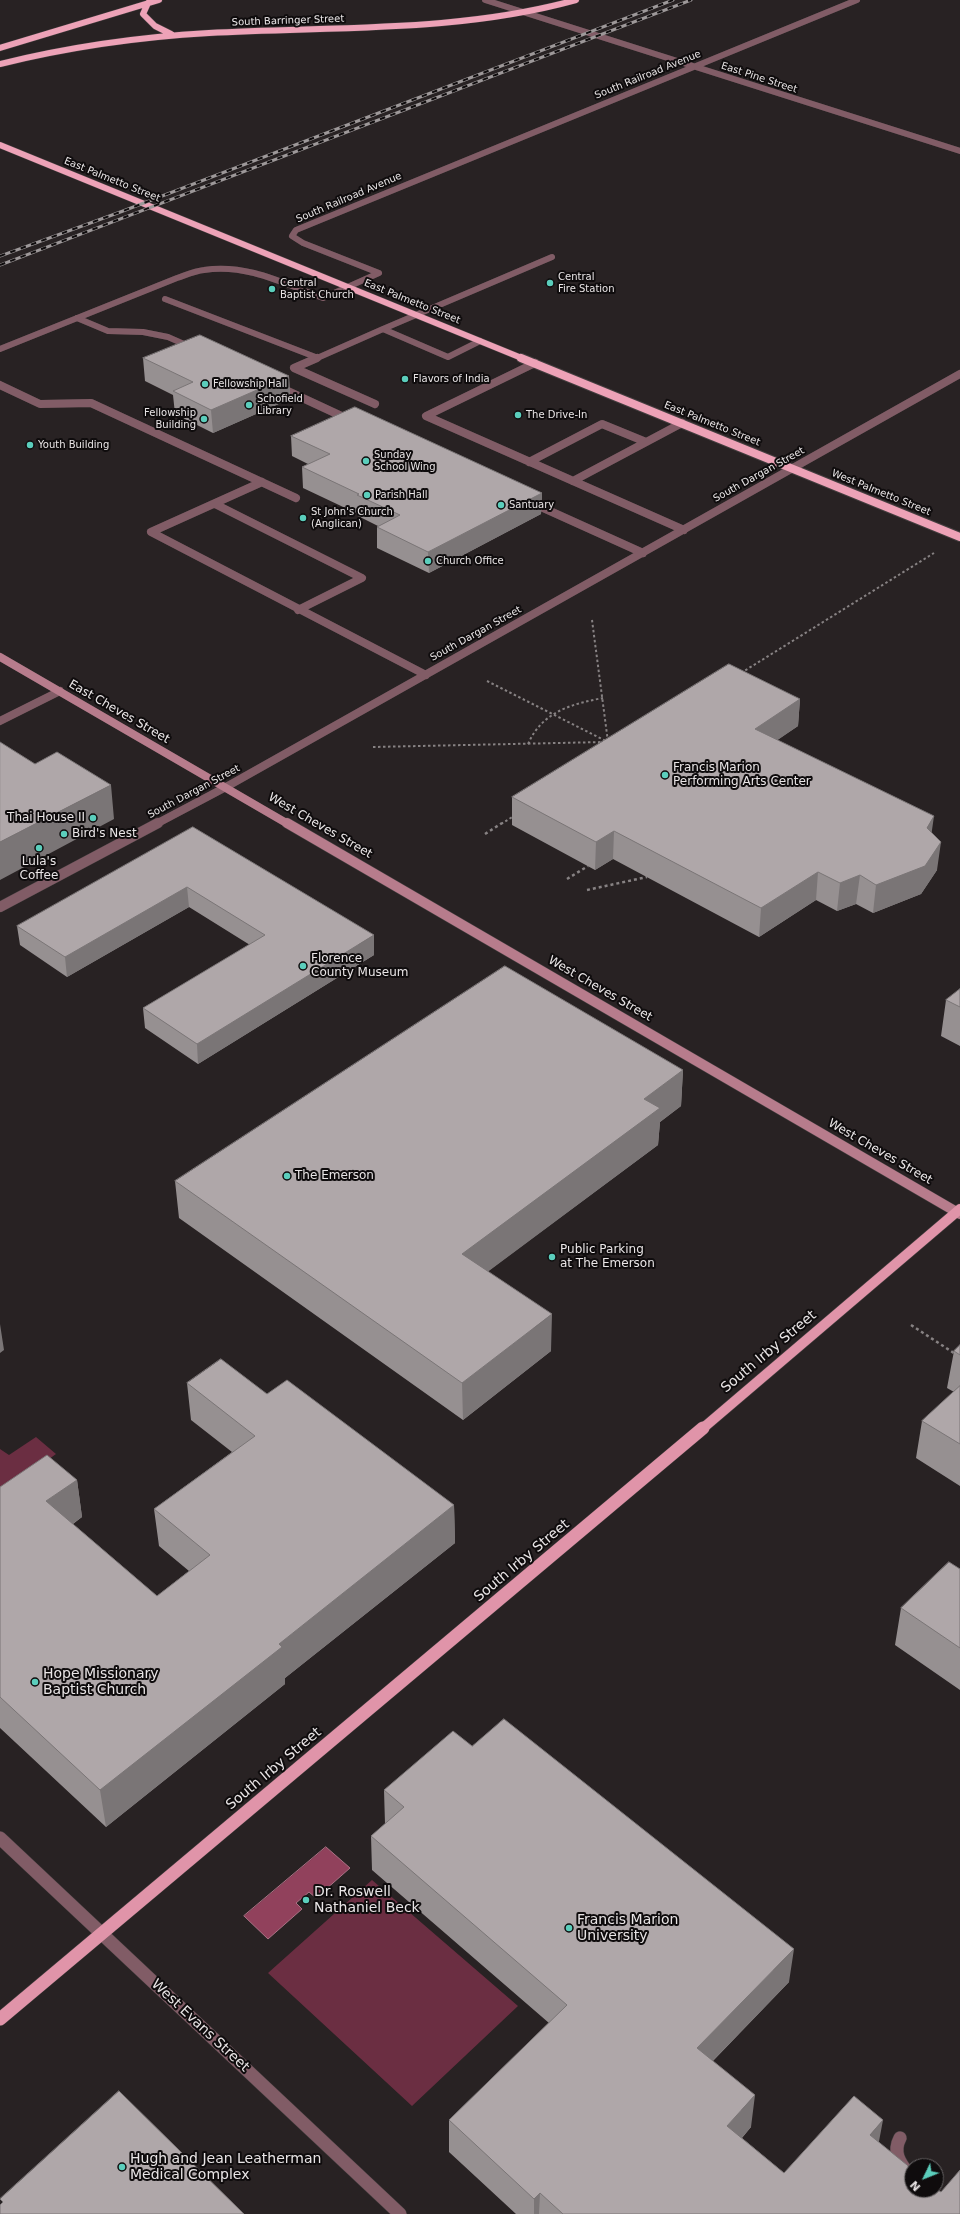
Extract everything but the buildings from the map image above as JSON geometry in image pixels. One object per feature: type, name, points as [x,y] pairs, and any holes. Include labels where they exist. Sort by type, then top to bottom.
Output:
[{"type":"highway","points":[[0,48],[159,0]]},
{"type":"highway","name":"South Barringer Street","points":[[0,64],[86,44],[172,34],[441,25],[528,14],[576,0]]},
{"type":"highway","points":[[148,3],[143,14],[147,20],[172,34]]},
{"type":"highway","name":"East Palmetto Street","points":[[0,145],[793,468]]},
{"type":"highway","name":"West Palmetto Street","points":[[793,468],[960,537]]},
{"type":"main road","name":"East Cheves Street","points":[[0,657],[226,787]]},
{"type":"main road","name":"West Cheves Street","points":[[226,787],[959,1212]]},
{"type":"main road","name":"South Irby Street","points":[[0,2019],[447,1642],[544,1563],[959,1212]]},
{"type":"street","name":"East Pine Street","points":[[485,0],[960,151]]},
{"type":"street","name":"South Railroad Avenue","points":[[0,349],[177,278],[214,268],[251,271],[316,297],[323,298],[380,274],[303,243],[294,238],[292,233],[305,226],[857,0]]},
{"type":"street","points":[[375,404],[294,368],[416,314],[552,257]]},
{"type":"street","points":[[165,299],[318,358]]},
{"type":"street","points":[[77,318],[108,332],[144,332],[168,337],[197,350]]},
{"type":"street","points":[[383,329],[448,357],[480,340]]},
{"type":"street","points":[[535,363],[426,416],[684,530]]},
{"type":"street","name":"South Dargan Street","points":[[0,907],[226,787],[960,374]]},
{"type":"street","points":[[269,383],[354,423],[338,422]]},
{"type":"street","points":[[0,385],[40,404],[91,402],[296,498]]},
{"type":"street","points":[[311,412],[313,403]]},
{"type":"street","points":[[572,481],[682,423]]},
{"type":"street","points":[[529,462],[602,424],[646,442]]},
{"type":"street","points":[[582,434],[593,438]]},
{"type":"street","points":[[567,442],[577,446]]},
{"type":"street","points":[[551,450],[561,454]]},
{"type":"street","points":[[618,450],[626,453]]},
{"type":"street","points":[[602,457],[610,461]]},
{"type":"street","points":[[587,466],[595,469]]},
{"type":"street","points":[[262,482],[151,532],[298,610],[426,675]]},
{"type":"street","points":[[520,497],[643,553]]},
{"type":"street","points":[[215,504],[362,578],[298,610]]},
{"type":"street","points":[[0,722],[60,691]]},
{"type":"street","name":"West Evans Street","points":[[0,1838],[400,2214]]},
{"type":"street","points":[[900,2138],[895,2145],[894,2151],[904,2167]]},
{"type":"path","points":[[735,678],[934,552]]},
{"type":"path","points":[[592,620],[609,742]]},
{"type":"path","points":[[487,681],[609,742]]},
{"type":"path","points":[[528,744],[535,728],[552,714],[580,702],[603,698]]},
{"type":"path","points":[[373,747],[609,742]]},
{"type":"path","points":[[485,834],[518,814]]},
{"type":"path","points":[[567,879],[588,866]]},
{"type":"path","points":[[587,890],[647,877]]},
{"type":"path","points":[[911,1325],[960,1356]]},
{"type":"shaded area","points":[[36,1437],[56,1454],[31,1472],[0,1529],[0,1449],[9,1455]]},
{"type":"shaded area","points":[[326,1847],[350,1868],[316,1898],[309,1892],[296,1903],[302,1909],[268,1939],[244,1916]]},
{"type":"shaded area","points":[[372,1880],[518,2006],[412,2106],[268,1973]]},
{"type":"railway","points":[[0,256],[123,211],[673,0]]},
{"type":"railway","points":[[0,265],[691,0]]},
{"type":"place","name":"Central Fire Station","points":[[550,283]]},
{"type":"place","name":"Central Baptist Church","points":[[272,289]]},
{"type":"place","name":"Flavors of India","points":[[405,379]]},
{"type":"place","name":"Fellowship Hall","points":[[205,384]]},
{"type":"place","name":"Schofield Library","points":[[249,405]]},
{"type":"place","name":"The Drive-In","points":[[518,415]]},
{"type":"place","name":"Fellowship Building","points":[[204,419]]},
{"type":"place","name":"Youth Building","points":[[30,445]]},
{"type":"place","name":"Sunday School Wing","points":[[366,461]]},
{"type":"place","name":"Parish Hall","points":[[367,495]]},
{"type":"place","name":"Santuary","points":[[501,505]]},
{"type":"place","name":"St John's Church (Anglican)","points":[[303,518]]},
{"type":"place","name":"Church Office","points":[[428,561]]},
{"type":"place","name":"Francis Marion Performing Arts Center","points":[[665,775]]},
{"type":"place","name":"Thai House II","points":[[93,818]]},
{"type":"place","name":"Bird's Nest","points":[[64,834]]},
{"type":"place","name":"Lula's Coffee","points":[[39,848]]},
{"type":"place","name":"Florence County Museum","points":[[303,966]]},
{"type":"place","name":"The Emerson","points":[[287,1176]]},
{"type":"place","name":"Public Parking at The Emerson","points":[[552,1257]]},
{"type":"place","name":"Hope Missionary Baptist Church","points":[[35,1682]]},
{"type":"place","name":"Dr. Roswell Nathaniel Beck","points":[[306,1900]]},
{"type":"place","name":"Francis Marion University","points":[[569,1928]]},
{"type":"place","name":"Hugh and Jean Leatherman Medical Complex","points":[[122,2167]]}]
